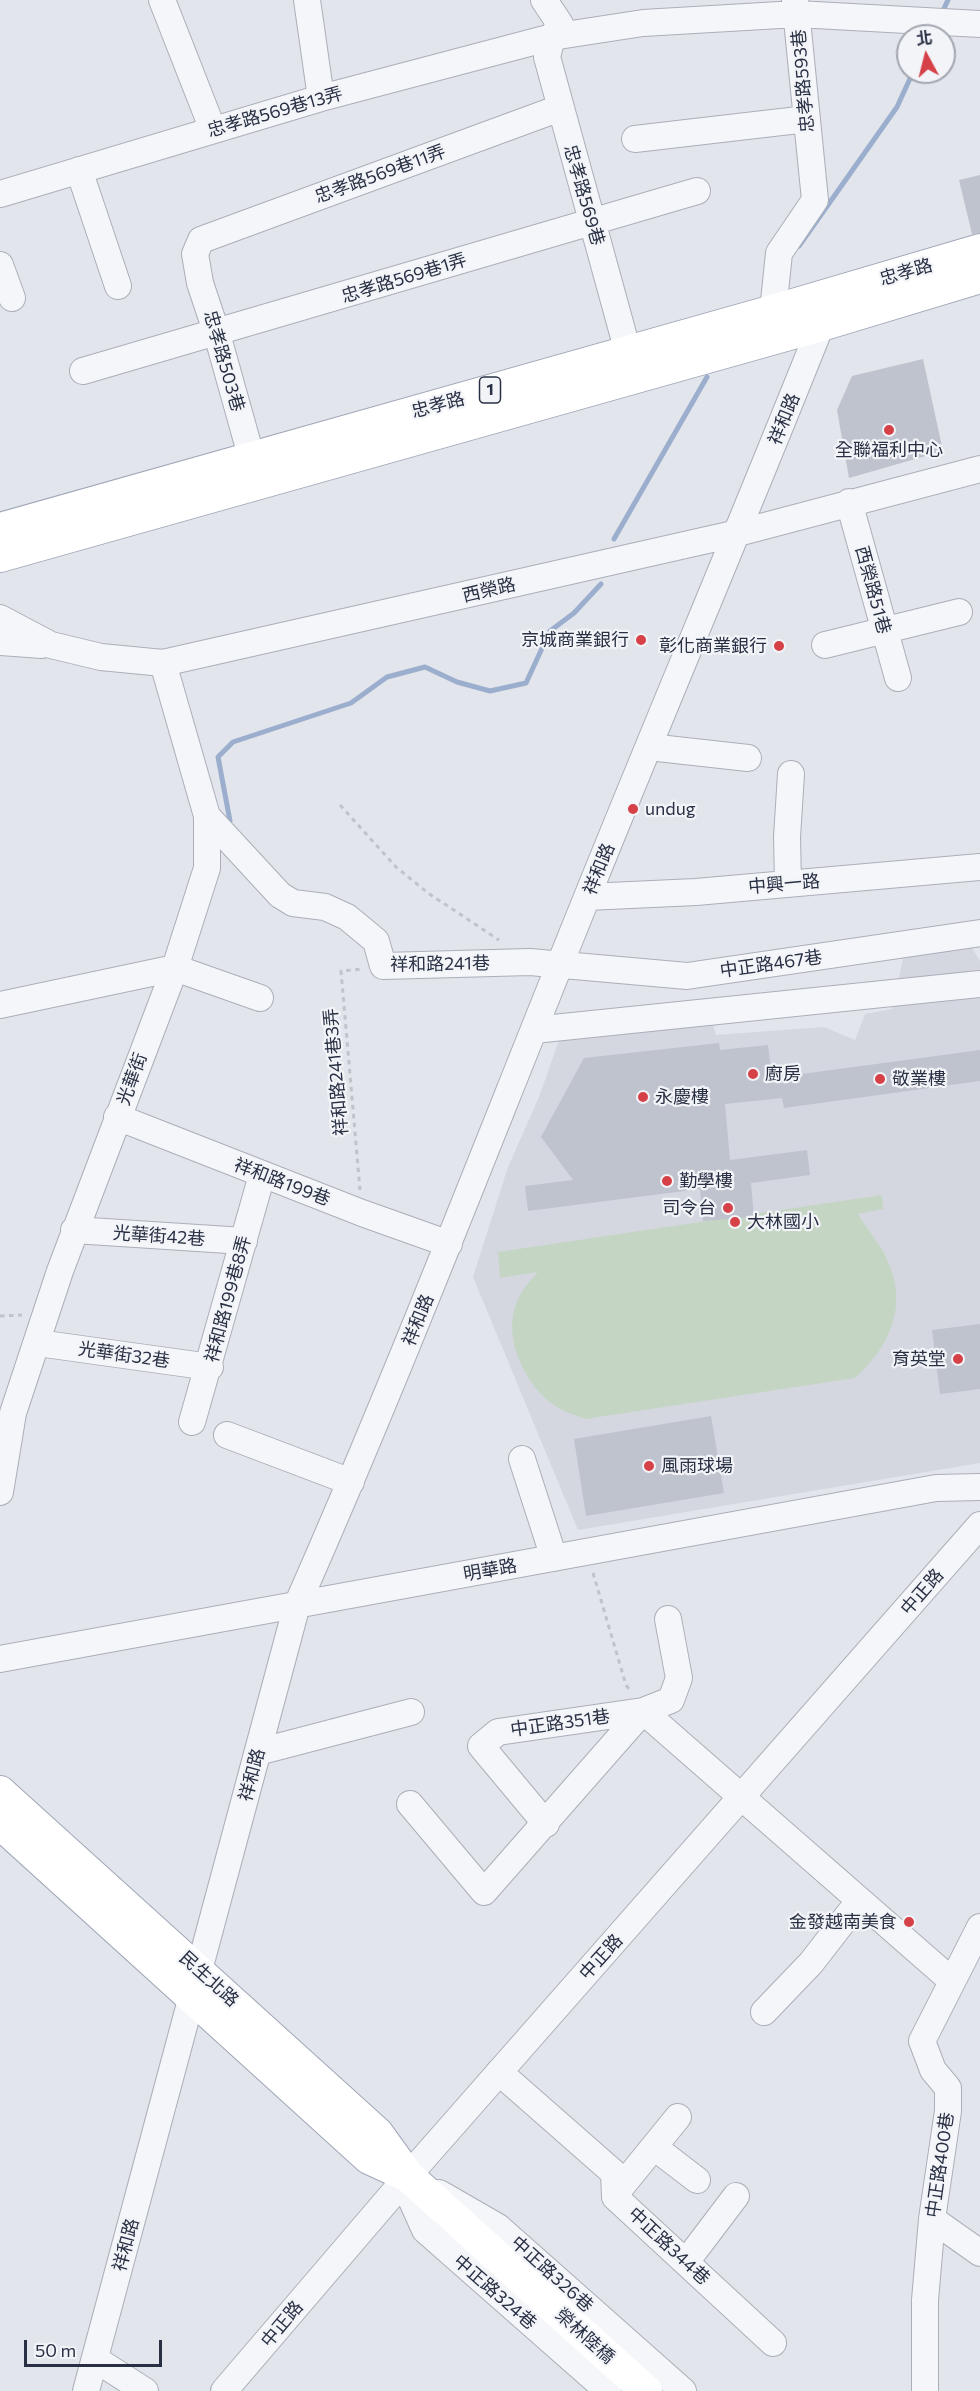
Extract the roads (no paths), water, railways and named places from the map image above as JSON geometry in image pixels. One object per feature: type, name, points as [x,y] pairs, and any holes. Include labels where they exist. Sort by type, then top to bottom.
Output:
[{"type":"main road","name":"忠孝路","points":[[0,556],[255,470],[628,352],[980,250]]},
{"type":"main road","name":"忠孝路","points":[[0,530],[255,470],[821,325],[980,277]]},
{"type":"main road","name":"民生北路","points":[[0,1792],[197,1985]]},
{"type":"main road","name":"民生北路","points":[[0,1823],[377,2133],[408,2176],[524,2282]]},
{"type":"main road","name":"榮林陸橋","points":[[524,2282],[646,2391]]},
{"type":"street","points":[[162,0],[213,130]]},
{"type":"street","points":[[307,0],[321,98]]},
{"type":"street","name":"忠孝路569巷","points":[[544,0],[560,24],[552,36],[547,57],[628,352]]},
{"type":"street","points":[[796,7],[897,9],[980,24]]},
{"type":"street","name":"忠孝路593巷","points":[[552,36],[643,23],[796,7],[815,200],[779,253],[773,311]]},
{"type":"street","name":"忠孝路569巷13弄","points":[[0,194],[321,98],[552,36]]},
{"type":"street","name":"忠孝路569巷11弄","points":[[201,240],[560,108]]},
{"type":"street","points":[[635,139],[807,119]]},
{"type":"street","points":[[79,170],[118,286]]},
{"type":"street","name":"忠孝路569巷1弄","points":[[83,371],[218,334],[697,191]]},
{"type":"street","name":"忠孝路503巷","points":[[201,240],[195,254],[200,283],[218,334],[255,470]]},
{"type":"street","points":[[0,265],[12,298]]},
{"type":"street","points":[[773,311],[821,325]]},
{"type":"street","name":"祥和路","points":[[86,2391],[197,1985],[297,1605],[351,1482],[449,1244],[587,897],[738,533],[821,325]]},
{"type":"street","name":"西榮路","points":[[0,618],[51,645],[101,657],[163,663],[738,533],[980,469]]},
{"type":"street","name":"西榮路51巷","points":[[849,502],[898,678]]},
{"type":"street","points":[[825,645],[959,612]]},
{"type":"street","points":[[0,642],[51,645]]},
{"type":"street","name":"光華街","points":[[0,1492],[13,1413],[74,1230],[175,968],[207,868],[207,816],[163,663]]},
{"type":"street","points":[[649,747],[748,758]]},
{"type":"street","points":[[788,884],[787,837],[791,774]]},
{"type":"street","name":"祥和路241巷","points":[[207,816],[280,895],[293,903],[325,907],[347,917],[376,941],[383,966],[561,963]]},
{"type":"street","name":"中興一路","points":[[587,897],[788,884],[980,867]]},
{"type":"street","name":"中正路467巷","points":[[561,963],[585,968],[687,976],[980,933]]},
{"type":"street","points":[[0,1005],[175,968],[260,999]]},
{"type":"street","points":[[534,1030],[980,984]]},
{"type":"street","name":"祥和路199巷","points":[[117,1117],[262,1175],[449,1244]]},
{"type":"street","name":"祥和路199巷8弄","points":[[192,1422],[210,1367],[262,1175]]},
{"type":"street","name":"光華街42巷","points":[[74,1230],[244,1241]]},
{"type":"street","name":"光華街32巷","points":[[38,1342],[210,1367]]},
{"type":"street","points":[[227,1435],[351,1482]]},
{"type":"street","points":[[522,1459],[554,1558]]},
{"type":"street","name":"明華路","points":[[0,1659],[936,1488],[980,1487]]},
{"type":"street","name":"中正路","points":[[224,2391],[408,2176],[980,1525]]},
{"type":"street","name":"中正路351巷","points":[[546,1824],[481,1746],[498,1732],[643,1711],[671,1700],[679,1678],[668,1618]]},
{"type":"street","points":[[410,1804],[484,1892],[643,1711],[952,1981],[980,1927]]},
{"type":"street","points":[[258,1752],[411,1712]]},
{"type":"street","points":[[764,2012],[811,1963],[859,1900]]},
{"type":"street","name":"中正路400巷","points":[[925,2391],[925,2300],[932,2219],[948,2111],[948,2088],[933,2070],[922,2041],[952,1981]]},
{"type":"street","name":"中正路344巷","points":[[499,2072],[614,2173],[617,2192],[615,2197],[773,2343]]},
{"type":"street","points":[[617,2192],[678,2117]]},
{"type":"street","points":[[654,2146],[697,2180]]},
{"type":"street","name":"中正路324巷","points":[[408,2176],[412,2201],[425,2230],[608,2391]]},
{"type":"street","name":"中正路326巷","points":[[408,2176],[498,2227],[683,2391]]},
{"type":"street","points":[[686,2262],[736,2196]]},
{"type":"street","points":[[932,2219],[980,2253]]},
{"type":"street","points":[[95,2359],[145,2391]]},
{"type":"waterway","points":[[941,15],[948,0]]},
{"type":"waterway","points":[[799,246],[897,107],[908,84]]},
{"type":"waterway","points":[[614,539],[707,377]]},
{"type":"waterway","points":[[230,821],[218,757],[233,742],[351,703],[387,677],[425,667],[457,682],[490,691],[526,683],[550,631],[574,613],[601,584]]},
{"type":"place","name":"全聯福利中心","points":[[889,430]]},
{"type":"place","name":"京城商業銀行","points":[[641,640]]},
{"type":"place","name":"彰化商業銀行","points":[[779,646]]},
{"type":"place","name":"undug","points":[[633,809]]},
{"type":"place","name":"廚房","points":[[753,1074]]},
{"type":"place","name":"敬業樓","points":[[880,1079]]},
{"type":"place","name":"永慶樓","points":[[643,1097]]},
{"type":"place","name":"勤學樓","points":[[667,1181]]},
{"type":"place","name":"司令台","points":[[728,1208]]},
{"type":"place","name":"大林國小","points":[[735,1222]]},
{"type":"place","name":"育英堂","points":[[958,1359]]},
{"type":"place","name":"風雨球場","points":[[649,1466]]},
{"type":"place","name":"金發越南美食","points":[[909,1922]]}]
